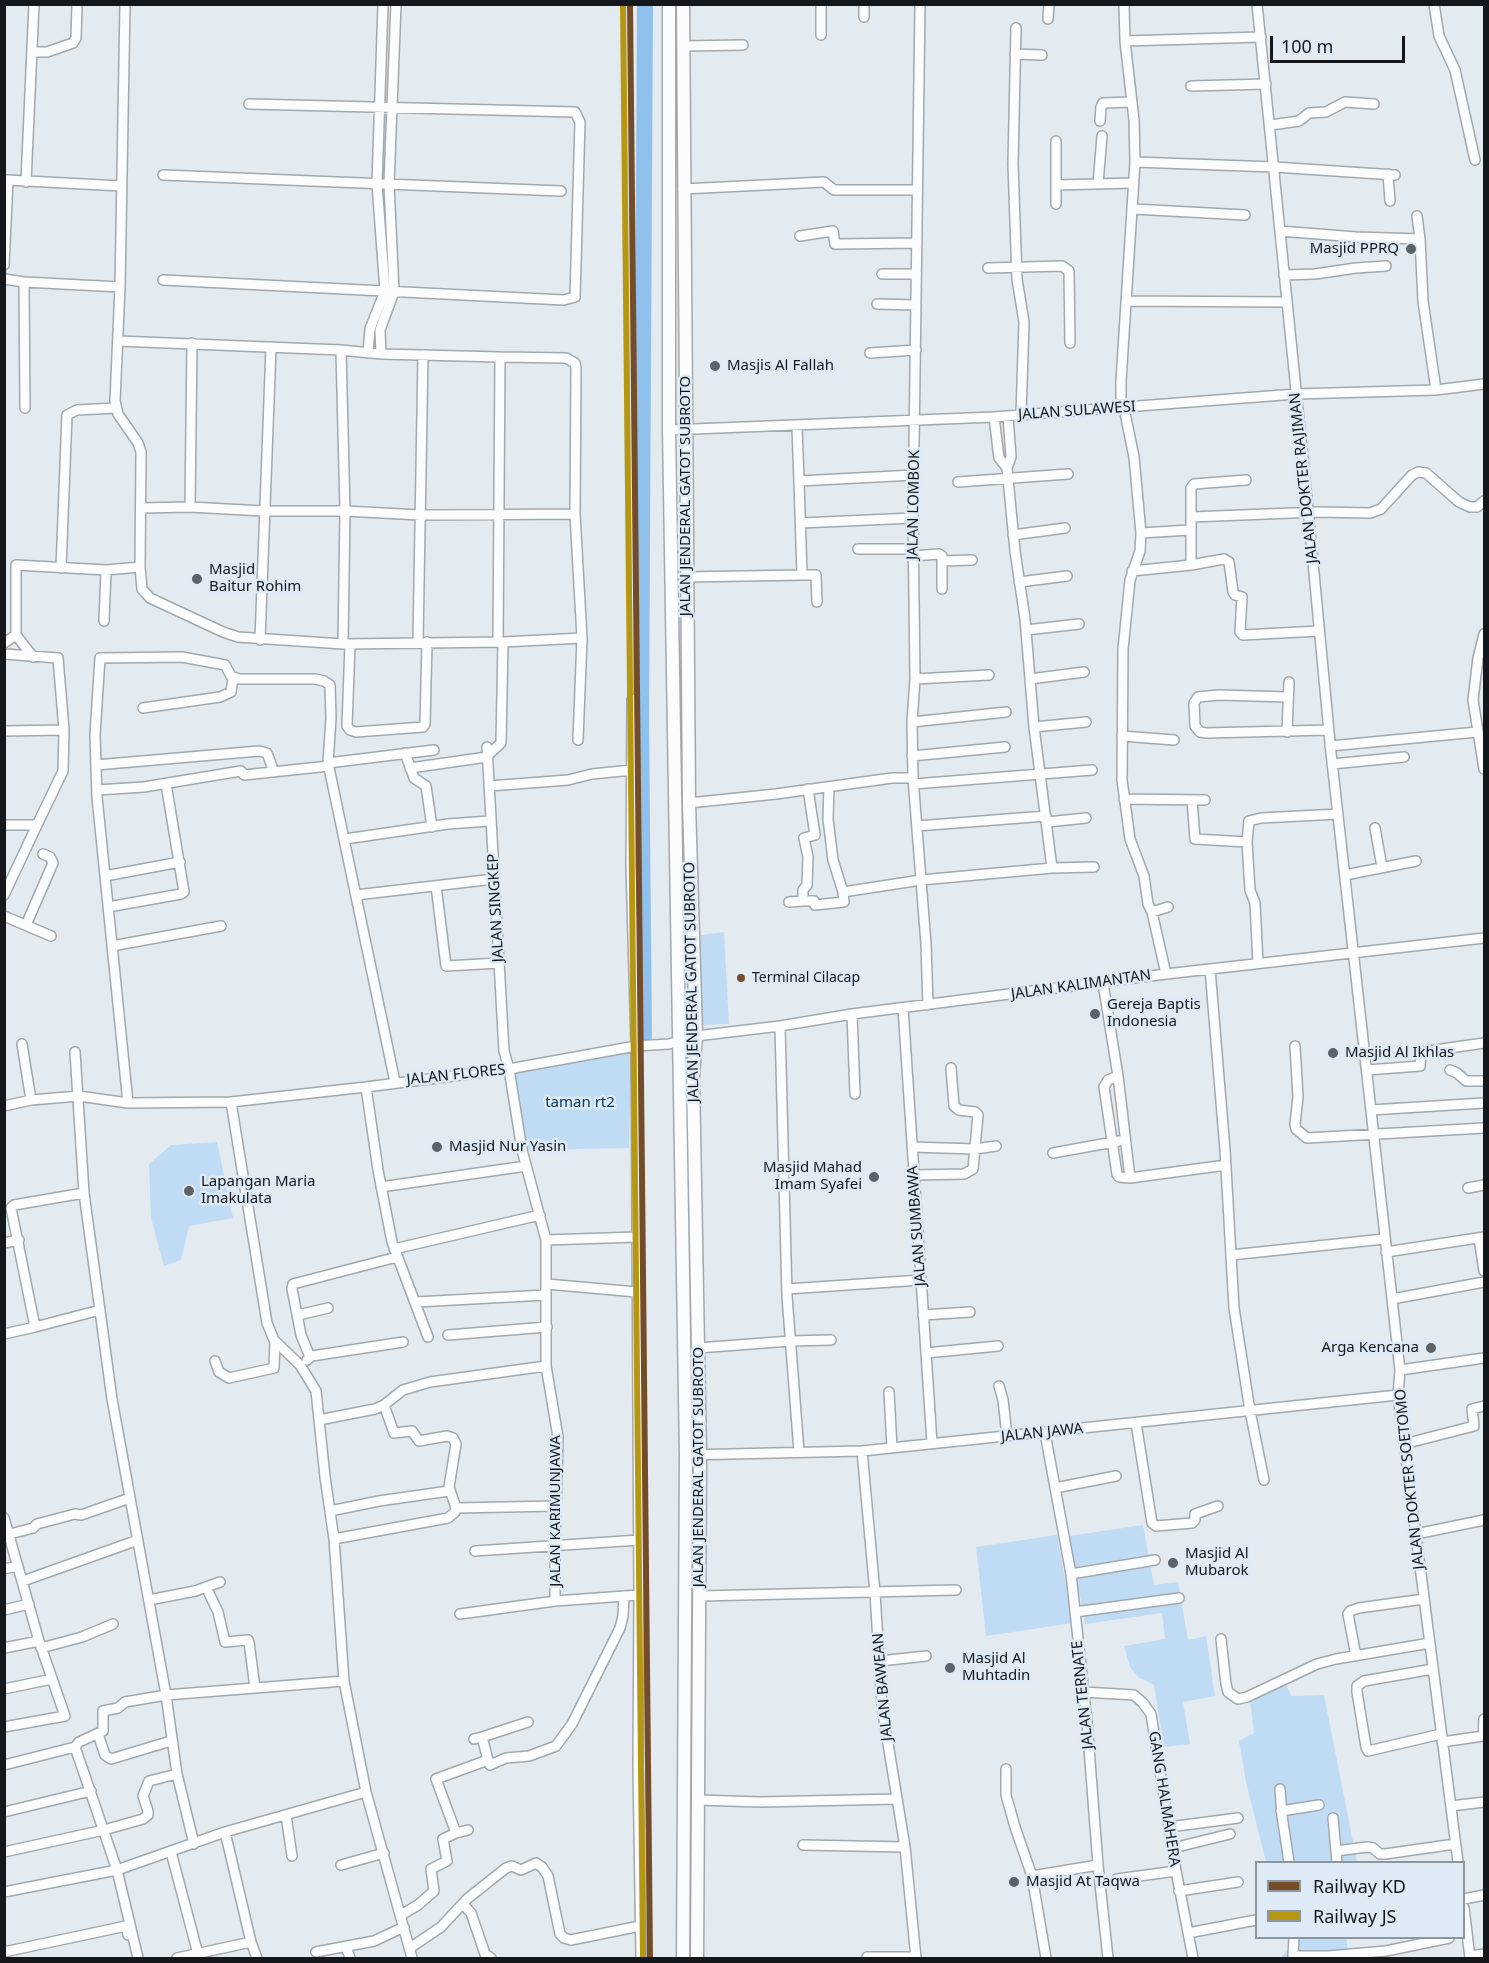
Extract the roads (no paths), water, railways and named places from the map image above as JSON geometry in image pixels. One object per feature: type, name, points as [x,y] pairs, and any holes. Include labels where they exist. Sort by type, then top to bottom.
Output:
[{"type":"main road","name":"JALAN JENDERAL GATOT SUBROTO","points":[[669,4],[669,430],[686,1455],[683,1959]]},
{"type":"main road","name":"JALAN JENDERAL GATOT SUBROTO","points":[[683,4],[686,577],[689,803],[696,1036],[693,1076],[700,1455],[697,1959]]},
{"type":"main road","points":[[684,1830],[698,1830]]},
{"type":"street","points":[[26,182],[34,4]]},
{"type":"street","points":[[32,52],[47,52],[73,43],[76,38],[77,4]]},
{"type":"street","points":[[125,4],[116,408],[138,443],[141,452],[140,567],[142,589],[150,598],[238,638],[347,644],[500,642],[582,638]]},
{"type":"street","points":[[368,353],[370,329],[390,292],[377,184],[383,4]]},
{"type":"street","points":[[381,354],[380,330],[390,292],[388,184],[396,4]]},
{"type":"street","points":[[821,4],[821,35]]},
{"type":"street","points":[[864,4],[864,16]]},
{"type":"street","name":"JALAN LOMBOK","points":[[920,4],[913,518],[915,679],[912,756],[928,1005]]},
{"type":"street","points":[[1048,19],[1049,4]]},
{"type":"street","points":[[1124,4],[1125,41],[1134,120],[1135,162],[1126,301],[1123,408],[1134,457],[1142,533],[1140,551],[1132,571],[1123,649],[1121,760],[1130,839],[1144,876],[1166,974]]},
{"type":"street","name":"JALAN DOKTER RAJIMAN","points":[[1257,4],[1271,125],[1330,746],[1354,952]]},
{"type":"street","points":[[1434,4],[1439,36],[1457,78],[1475,160]]},
{"type":"street","points":[[382,25],[396,26]]},
{"type":"street","points":[[1016,28],[1013,164],[1016,268],[1024,322],[1021,415]]},
{"type":"street","points":[[1125,41],[1261,37]]},
{"type":"street","points":[[684,46],[743,45]]},
{"type":"street","points":[[1015,54],[1042,55]]},
{"type":"street","points":[[1191,86],[1266,84]]},
{"type":"street","points":[[1100,121],[1103,103],[1131,102]]},
{"type":"street","points":[[1271,125],[1299,121],[1309,113],[1326,112],[1345,102],[1374,104]]},
{"type":"street","points":[[163,279],[564,300],[575,297],[580,122],[573,110],[393,109],[249,104]]},
{"type":"street","points":[[1098,184],[1102,136]]},
{"type":"street","points":[[1056,141],[1056,204]]},
{"type":"street","points":[[1135,162],[1391,174],[1390,201]]},
{"type":"street","points":[[163,175],[561,191]]},
{"type":"street","points":[[4,265],[6,180],[121,186]]},
{"type":"street","points":[[683,189],[824,182],[834,190],[917,190]]},
{"type":"street","points":[[1056,185],[1134,183]]},
{"type":"street","points":[[1133,209],[1245,215]]},
{"type":"street","points":[[1416,216],[1436,390]]},
{"type":"street","points":[[800,236],[833,231],[835,244],[917,243]]},
{"type":"street","points":[[1280,231],[1420,239]]},
{"type":"street","points":[[1284,275],[1316,274],[1342,269],[1386,266]]},
{"type":"street","points":[[988,268],[1062,267],[1069,271],[1070,343]]},
{"type":"street","points":[[882,274],[916,274]]},
{"type":"street","points":[[4,279],[120,286]]},
{"type":"street","points":[[24,282],[26,408]]},
{"type":"street","points":[[1126,301],[1287,302]]},
{"type":"street","points":[[877,304],[916,305]]},
{"type":"street","points":[[118,341],[341,350],[381,354],[566,358],[575,363],[574,514],[582,638],[578,740]]},
{"type":"street","points":[[190,507],[192,343]]},
{"type":"street","points":[[260,640],[270,347]]},
{"type":"street","points":[[341,350],[347,726],[356,732],[423,727],[425,724],[420,515],[423,355]]},
{"type":"street","points":[[870,353],[916,350]]},
{"type":"street","points":[[410,768],[487,753],[501,743],[500,357]]},
{"type":"street","name":"JALAN SULAWESI","points":[[669,430],[1008,417],[1296,394],[1436,390],[1485,384]]},
{"type":"street","points":[[61,568],[67,415],[77,410],[116,408]]},
{"type":"street","points":[[994,417],[999,458],[1007,468]]},
{"type":"street","points":[[1008,417],[1011,457],[1007,468],[1013,535],[1026,630],[1034,727],[1052,868]]},
{"type":"street","points":[[797,426],[802,575]]},
{"type":"street","points":[[1191,517],[1370,513],[1381,509],[1412,475],[1418,472],[1426,473],[1459,502],[1470,507],[1477,507],[1485,501]]},
{"type":"street","points":[[958,482],[1068,474]]},
{"type":"street","points":[[799,481],[914,475]]},
{"type":"street","points":[[1191,565],[1192,485],[1246,480]]},
{"type":"street","points":[[141,508],[190,507],[420,515],[574,514]]},
{"type":"street","points":[[801,523],[913,518]]},
{"type":"street","points":[[1013,535],[1065,528]]},
{"type":"street","points":[[1142,533],[1190,530]]},
{"type":"street","points":[[858,549],[939,554],[942,556],[942,589]]},
{"type":"street","points":[[1132,571],[1224,559],[1229,561],[1233,592],[1242,597],[1240,632],[1243,635],[1319,631]]},
{"type":"street","points":[[942,561],[972,560]]},
{"type":"street","points":[[4,564],[106,570],[140,567]]},
{"type":"street","points":[[16,565],[16,635],[33,657]]},
{"type":"street","points":[[104,621],[106,570]]},
{"type":"street","points":[[686,577],[816,575],[816,602]]},
{"type":"street","points":[[1019,582],[1067,576]]},
{"type":"street","points":[[1026,630],[1079,624]]},
{"type":"street","points":[[1485,634],[1478,658],[1473,700],[1485,770]]},
{"type":"street","points":[[4,643],[16,635]]},
{"type":"street","points":[[4,654],[55,657],[60,661],[64,730],[63,771],[4,894]]},
{"type":"street","points":[[128,1103],[97,790],[95,735],[100,658],[182,657],[225,665],[233,678],[231,692],[220,697],[143,708]]},
{"type":"street","points":[[1030,679],[1084,672]]},
{"type":"street","points":[[915,679],[989,675]]},
{"type":"street","points":[[233,678],[239,680],[315,679],[327,683],[331,688],[329,765],[395,1082]]},
{"type":"street","points":[[1287,732],[1289,682]]},
{"type":"street","points":[[1288,697],[1219,695],[1198,697],[1194,703],[1195,724],[1200,732],[1206,734],[1329,730]]},
{"type":"street","points":[[632,699],[631,865],[636,1046],[638,1767],[641,1959]]},
{"type":"street","points":[[912,722],[1006,712]]},
{"type":"street","points":[[1034,727],[1086,722]]},
{"type":"street","points":[[4,731],[64,730]]},
{"type":"street","points":[[1330,746],[1477,732]]},
{"type":"street","points":[[1122,736],[1174,740]]},
{"type":"street","points":[[912,756],[1005,747]]},
{"type":"street","points":[[97,790],[166,784],[241,771],[244,775],[274,772],[434,750]]},
{"type":"street","points":[[96,765],[259,751],[267,753],[274,772]]},
{"type":"street","points":[[405,753],[414,778],[426,786],[432,827]]},
{"type":"street","name":"JALAN SINGKEP","points":[[487,753],[504,1051],[509,1069]]},
{"type":"street","points":[[1332,764],[1404,757]]},
{"type":"street","points":[[489,786],[568,780],[592,774],[632,770]]},
{"type":"street","points":[[689,803],[892,778],[913,781],[1092,770]]},
{"type":"street","points":[[108,907],[182,893],[184,889],[166,784]]},
{"type":"street","points":[[789,902],[814,901],[815,905],[844,902],[834,860],[828,819],[829,787]]},
{"type":"street","points":[[803,901],[803,890],[807,885],[808,876],[808,857],[804,838],[815,836],[808,789]]},
{"type":"street","points":[[1124,799],[1205,800]]},
{"type":"street","points":[[1192,800],[1195,840],[1247,842]]},
{"type":"street","points":[[1258,963],[1255,903],[1250,890],[1248,823],[1252,819],[1338,814]]},
{"type":"street","points":[[917,826],[1086,818]]},
{"type":"street","points":[[345,839],[490,821]]},
{"type":"street","points":[[4,825],[38,825]]},
{"type":"street","points":[[1375,828],[1382,867]]},
{"type":"street","points":[[26,925],[53,863],[50,857],[43,854]]},
{"type":"street","points":[[1345,875],[1416,861]]},
{"type":"street","points":[[105,876],[180,862]]},
{"type":"street","points":[[843,892],[921,880],[1052,868],[1094,867]]},
{"type":"street","points":[[356,895],[494,879]]},
{"type":"street","points":[[436,886],[446,966],[499,963]]},
{"type":"street","points":[[1152,912],[1168,907]]},
{"type":"street","points":[[4,916],[51,936]]},
{"type":"street","points":[[112,946],[221,926]]},
{"type":"street","name":"JALAN KALIMANTAN","points":[[679,1042],[696,1036],[780,1026],[852,1014],[1166,974],[1485,938]]},
{"type":"street","name":"JALAN DOKTER SOETOMO","points":[[1354,952],[1400,1370],[1398,1395],[1458,1861]]},
{"type":"street","points":[[1210,969],[1226,1165],[1234,1308],[1250,1411],[1264,1480]]},
{"type":"street","points":[[1103,983],[1118,1076],[1130,1178]]},
{"type":"street","name":"JALAN SUMBAWA","points":[[903,1008],[932,1443]]},
{"type":"street","points":[[852,1014],[855,1094]]},
{"type":"street","points":[[780,1026],[787,1289],[799,1452]]},
{"type":"street","name":"JALAN FLORES","points":[[4,1106],[31,1100],[79,1096],[128,1103],[231,1102],[509,1069],[636,1046],[679,1042]]},
{"type":"street","points":[[1367,1070],[1420,1066],[1421,1052],[1485,1043]]},
{"type":"street","points":[[22,1044],[31,1100]]},
{"type":"street","points":[[1295,1046],[1298,1097],[1295,1124],[1301,1135],[1307,1138],[1485,1128]]},
{"type":"street","points":[[75,1052],[84,1192],[112,1399],[166,1695],[177,1774],[194,1844]]},
{"type":"street","points":[[914,1175],[968,1174],[973,1169],[978,1115],[975,1112],[959,1110],[954,1106],[951,1068]]},
{"type":"street","name":"JALAN KARIMUNJAWA","points":[[509,1069],[526,1166],[546,1240],[546,1366],[558,1437],[555,1601],[639,1595]]},
{"type":"street","points":[[1450,1070],[1466,1081],[1485,1082]]},
{"type":"street","points":[[1118,1076],[1108,1080],[1104,1087],[1117,1174],[1122,1178],[1130,1178],[1226,1165]]},
{"type":"street","points":[[366,1086],[381,1187],[395,1253],[428,1337]]},
{"type":"street","points":[[231,1102],[267,1323],[275,1341],[300,1365],[316,1391],[334,1539],[344,1682],[366,1792],[412,1959]]},
{"type":"street","points":[[1371,1110],[1485,1103]]},
{"type":"street","points":[[1053,1153],[1125,1140]]},
{"type":"street","points":[[912,1147],[975,1149],[996,1146]]},
{"type":"street","points":[[381,1187],[526,1166]]},
{"type":"street","points":[[1468,1188],[1485,1185]]},
{"type":"street","points":[[35,1327],[11,1208],[14,1205],[84,1192]]},
{"type":"street","points":[[309,1358],[301,1335],[293,1284],[395,1253],[540,1215]]},
{"type":"street","points":[[546,1240],[636,1237]]},
{"type":"street","points":[[1386,1252],[1482,1238],[1485,1271]]},
{"type":"street","points":[[1231,1256],[1384,1239]]},
{"type":"street","points":[[4,1244],[19,1240]]},
{"type":"street","points":[[787,1289],[921,1280]]},
{"type":"street","points":[[1392,1299],[1485,1282]]},
{"type":"street","points":[[547,1284],[636,1292]]},
{"type":"street","points":[[416,1302],[546,1295]]},
{"type":"street","points":[[298,1315],[328,1308]]},
{"type":"street","points":[[4,1334],[100,1310]]},
{"type":"street","points":[[923,1315],[970,1312]]},
{"type":"street","points":[[448,1335],[547,1327]]},
{"type":"street","points":[[698,1348],[831,1340]]},
{"type":"street","points":[[215,1361],[219,1372],[229,1378],[274,1368],[275,1341]]},
{"type":"street","points":[[300,1365],[309,1358],[403,1342]]},
{"type":"street","points":[[926,1353],[998,1346]]},
{"type":"street","points":[[1400,1370],[1485,1358]]},
{"type":"street","points":[[319,1420],[375,1409],[403,1390],[430,1382],[546,1366]]},
{"type":"street","points":[[999,1386],[1007,1436]]},
{"type":"street","points":[[889,1392],[892,1448]]},
{"type":"street","name":"JALAN JAWA","points":[[686,1455],[862,1451],[1398,1395]]},
{"type":"street","points":[[384,1405],[394,1433],[412,1431],[419,1441],[447,1436],[453,1438],[456,1444],[449,1491],[456,1508]]},
{"type":"street","points":[[1404,1444],[1474,1426],[1472,1409],[1485,1406]]},
{"type":"street","points":[[1136,1423],[1152,1523],[1156,1526],[1194,1522],[1195,1514],[1218,1506]]},
{"type":"street","name":"JALAN TERNATE","points":[[1045,1433],[1071,1574],[1108,1959]]},
{"type":"street","name":"JALAN BAWEAN","points":[[862,1451],[875,1593],[882,1707],[905,1847],[916,1958]]},
{"type":"street","points":[[1055,1488],[1116,1476]]},
{"type":"street","points":[[330,1511],[449,1491]]},
{"type":"street","points":[[4,1727],[65,1716],[40,1645],[6,1526],[33,1528],[37,1524],[76,1514],[81,1515],[130,1498]]},
{"type":"street","points":[[456,1508],[556,1506]]},
{"type":"street","points":[[334,1539],[448,1518],[456,1508]]},
{"type":"street","points":[[1416,1534],[1485,1520]]},
{"type":"street","points":[[22,1581],[138,1540]]},
{"type":"street","points":[[475,1551],[639,1540]]},
{"type":"street","points":[[1071,1574],[1155,1560]]},
{"type":"street","points":[[4,1569],[18,1566]]},
{"type":"street","points":[[149,1600],[220,1582]]},
{"type":"street","points":[[206,1587],[218,1612],[225,1642],[249,1641],[255,1688]]},
{"type":"street","points":[[700,1596],[956,1590]]},
{"type":"street","points":[[528,1722],[478,1738],[490,1765],[506,1758],[529,1756],[551,1750],[560,1743],[572,1724],[620,1628],[623,1620],[624,1596]]},
{"type":"street","points":[[1075,1612],[1179,1598]]},
{"type":"street","points":[[1356,1656],[1348,1614],[1350,1611],[1424,1599]]},
{"type":"street","points":[[460,1614],[555,1601]]},
{"type":"street","points":[[4,1610],[29,1604]]},
{"type":"street","points":[[4,1648],[40,1645],[82,1637],[113,1624]]},
{"type":"street","points":[[1221,1639],[1228,1692],[1238,1699],[1247,1697],[1317,1664],[1430,1643]]},
{"type":"street","points":[[880,1661],[926,1656]]},
{"type":"street","points":[[1433,1669],[1364,1681],[1359,1684],[1357,1692],[1365,1747],[1368,1751],[1442,1738],[1483,1736],[1485,1719]]},
{"type":"street","points":[[4,1689],[52,1679]]},
{"type":"street","points":[[4,1765],[75,1747],[79,1742],[104,1729],[103,1711],[118,1708],[125,1702],[166,1695],[344,1682]]},
{"type":"street","name":"GANG HALMAHERA","points":[[1084,1692],[1134,1695],[1148,1708],[1154,1730],[1179,1891],[1193,1959]]},
{"type":"street","points":[[98,1734],[105,1755],[111,1760],[171,1741]]},
{"type":"street","points":[[75,1747],[117,1870],[136,1959]]},
{"type":"street","points":[[456,1833],[436,1779],[488,1760]]},
{"type":"street","points":[[1006,1769],[1006,1795],[1032,1876],[1046,1959]]},
{"type":"street","points":[[4,1852],[104,1830],[146,1817],[148,1811],[143,1796],[149,1781],[177,1774]]},
{"type":"street","points":[[1280,1789],[1289,1861]]},
{"type":"street","points":[[4,1812],[91,1791]]},
{"type":"street","points":[[4,1892],[117,1870],[225,1832],[366,1792]]},
{"type":"street","points":[[698,1800],[760,1802],[897,1799]]},
{"type":"street","points":[[1450,1806],[1485,1802]]},
{"type":"street","points":[[1281,1811],[1319,1805]]},
{"type":"street","points":[[286,1815],[292,1856]]},
{"type":"street","points":[[1169,1827],[1238,1818]]},
{"type":"street","points":[[1333,1818],[1337,1861]]},
{"type":"street","points":[[401,1915],[418,1905],[434,1891],[431,1869],[447,1861],[443,1839],[468,1830]]},
{"type":"street","points":[[225,1832],[257,1959]]},
{"type":"street","points":[[1173,1848],[1230,1834]]},
{"type":"street","points":[[1336,1851],[1367,1847],[1373,1848],[1380,1854],[1385,1854],[1455,1844]]},
{"type":"street","points":[[803,1845],[866,1851],[905,1847]]},
{"type":"street","points":[[171,1852],[198,1953]]},
{"type":"street","points":[[341,1865],[384,1853]]},
{"type":"street","points":[[410,1948],[441,1928],[467,1899],[506,1868],[512,1866],[521,1870],[536,1863],[541,1865],[548,1876],[560,1934],[564,1938],[571,1940],[640,1926]]},
{"type":"street","points":[[1032,1876],[1098,1865]]},
{"type":"street","points":[[1118,1879],[1176,1871]]},
{"type":"street","points":[[1179,1891],[1238,1882]]},
{"type":"street","points":[[1465,1899],[1485,1895]]},
{"type":"street","points":[[463,1904],[474,1920],[485,1954],[491,1959]]},
{"type":"street","points":[[1188,1933],[1255,1920]]},
{"type":"street","points":[[4,1952],[19,1954],[126,1926],[136,1959]]},
{"type":"street","points":[[316,1952],[374,1941],[404,1927]]},
{"type":"street","points":[[1465,1934],[1470,1957],[1485,1954]]},
{"type":"street","points":[[1294,1939],[1288,1958],[1386,1951],[1444,1939]]},
{"type":"street","points":[[177,1959],[251,1942]]},
{"type":"street","points":[[346,1947],[351,1959]]},
{"type":"street","points":[[867,1957],[916,1958]]},
{"type":"waterway","points":[[644,1037],[641,718],[645,4]]},
{"type":"rail line","name":"JS","points":[[623,4],[643,1958]]},
{"type":"rail line","name":"KD","points":[[630,4],[650,1958]]},
{"type":"place","name":"Masjid PPRQ","points":[[1411,249]]},
{"type":"place","name":"Masjis Al Fallah","points":[[715,366]]},
{"type":"place","name":"Masjid Baitur Rohim","points":[[197,579]]},
{"type":"place","name":"Terminal Cilacap","points":[[741,978]]},
{"type":"place","name":"Gereja Baptis Indonesia","points":[[1095,1014]]},
{"type":"place","name":"Masjid Al Ikhlas","points":[[1333,1053]]},
{"type":"place","name":"Masjid Nur Yasin","points":[[437,1147]]},
{"type":"place","name":"Masjid Mahad Imam Syafei","points":[[874,1177]]},
{"type":"place","name":"Lapangan Maria Imakulata","points":[[189,1191]]},
{"type":"place","name":"Arga Kencana","points":[[1431,1348]]},
{"type":"place","name":"Masjid Al Mubarok","points":[[1173,1563]]},
{"type":"place","name":"Masjid Al Muhtadin","points":[[950,1668]]},
{"type":"place","name":"Masjid At Taqwa","points":[[1014,1882]]},
{"type":"park label","name":"taman rt2","points":[[580,1103]]}]
